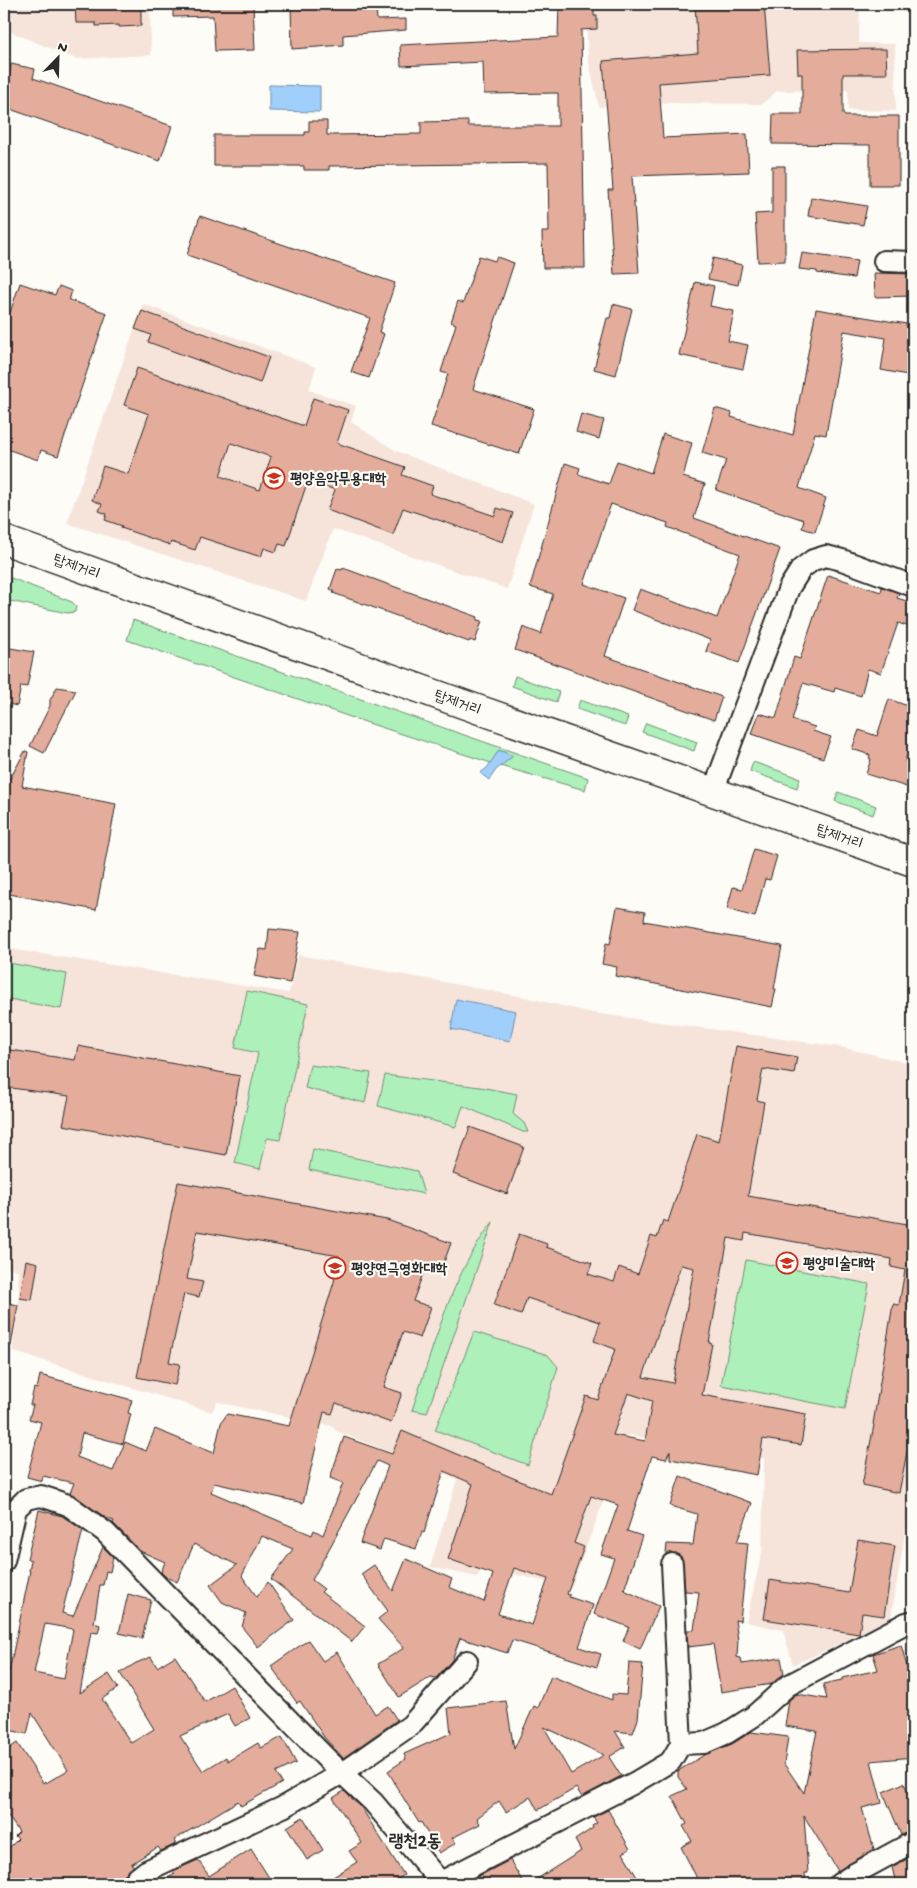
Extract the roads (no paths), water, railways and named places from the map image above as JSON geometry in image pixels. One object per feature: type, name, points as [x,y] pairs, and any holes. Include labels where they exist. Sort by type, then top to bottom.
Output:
[{"type":"main road","name":"탑제거리","points":[[4,540],[913,862]]},
{"type":"street","points":[[884,261],[913,262]]},
{"type":"street","points":[[713,792],[789,588],[801,569],[813,560],[826,556],[913,586]]},
{"type":"street","points":[[4,1562],[16,1509],[26,1499],[41,1496],[68,1505],[105,1532],[342,1773],[373,1802],[439,1884],[671,1761],[681,1744],[672,1564]]},
{"type":"street","points":[[681,1744],[704,1743],[728,1733],[754,1716],[787,1686],[913,1621]]},
{"type":"street","points":[[134,1884],[136,1879],[146,1871],[283,1807],[342,1773],[411,1725],[467,1661]]},
{"type":"street","points":[[839,1884],[913,1842]]},
{"type":"water","points":[[269,85],[320,86],[320,112],[269,111]]},
{"type":"water","points":[[499,750],[513,756],[496,770],[489,780],[480,773],[487,768]]},
{"type":"water","points":[[456,999],[516,1011],[510,1041],[451,1029]]},
{"type":"place","name":"평양음악무용대학","points":[[274,478]]},
{"type":"place","name":"평양미술대학","points":[[787,1263]]},
{"type":"place","name":"평양연극영화대학","points":[[335,1268]]},
{"type":"district","name":"랭천2동","points":[[415,1840]]}]
